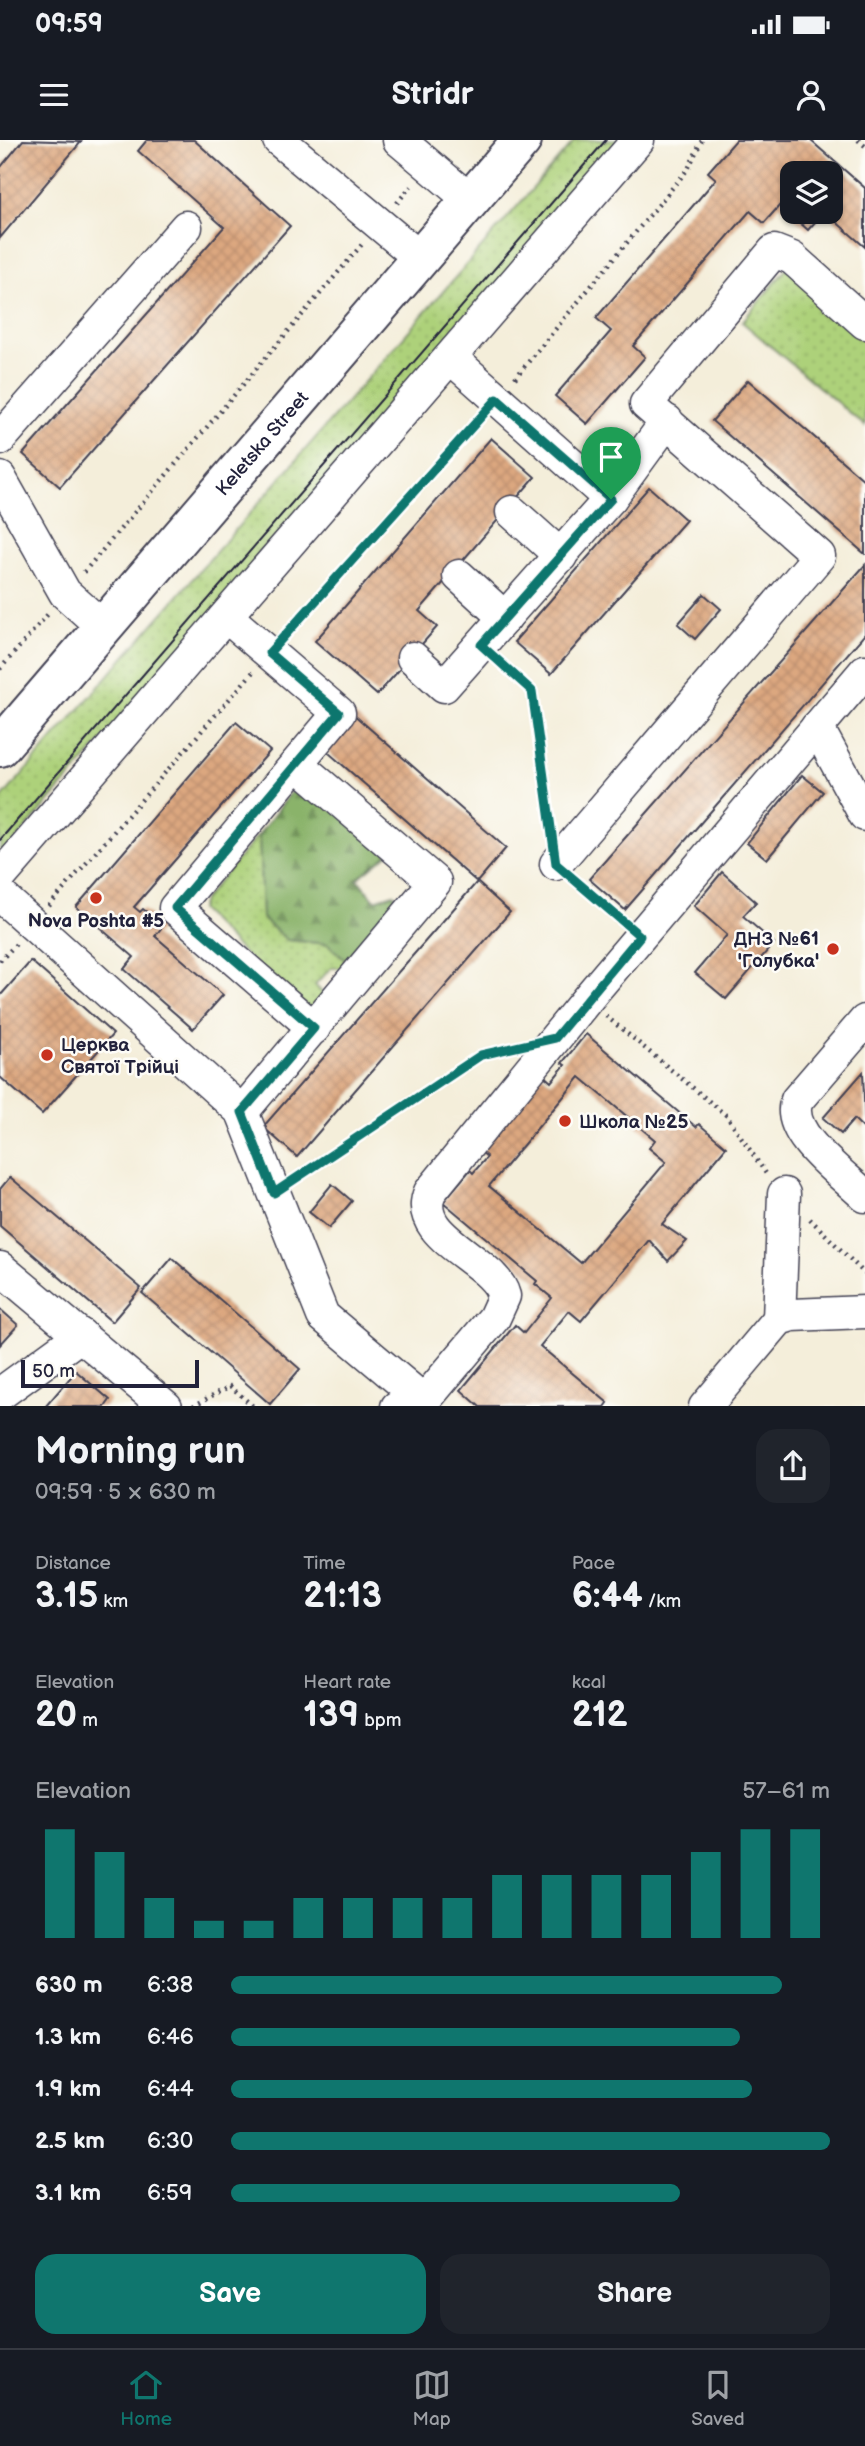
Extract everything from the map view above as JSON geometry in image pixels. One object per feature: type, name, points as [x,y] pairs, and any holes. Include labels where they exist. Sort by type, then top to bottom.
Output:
[{"type":"main road","name":"Keletska Street","points":[[0,747],[522,140]]},
{"type":"street","points":[[279,140],[420,258]]},
{"type":"street","points":[[399,140],[470,200]]},
{"type":"street","points":[[0,877],[638,140]]},
{"type":"street","points":[[0,439],[186,227]]},
{"type":"street","points":[[556,864],[819,556],[646,404],[774,251],[793,258],[865,323]]},
{"type":"street","points":[[451,358],[611,499]]},
{"type":"street","points":[[413,658],[444,686],[611,499],[667,421]]},
{"type":"street","points":[[0,478],[65,593],[103,627]]},
{"type":"street","points":[[512,512],[561,556]]},
{"type":"street","points":[[458,576],[505,618]]},
{"type":"street","points":[[227,617],[339,713],[175,908],[314,1028]]},
{"type":"street","points":[[0,895],[242,1112],[323,1316],[425,1402],[494,1318],[504,1296],[495,1280],[435,1228],[428,1215],[428,1197],[586,1000],[865,671]]},
{"type":"street","points":[[817,727],[865,815]]},
{"type":"street","points":[[242,1112],[435,882],[298,764]]},
{"type":"street","points":[[865,1021],[793,1108],[800,1132],[865,1196]]},
{"type":"street","points":[[779,1319],[784,1194]]},
{"type":"street","points":[[0,1268],[166,1406]]},
{"type":"street","points":[[705,1406],[779,1319],[792,1315],[865,1312]]},
{"type":"street","points":[[0,1394],[81,1335]]},
{"type":"path","points":[[0,961],[269,653],[497,399],[688,169],[702,140]]},
{"type":"path","points":[[858,140],[865,146]]},
{"type":"path","points":[[0,669],[429,165]]},
{"type":"path","points":[[481,645],[532,691],[556,864],[640,936]]},
{"type":"path","points":[[0,657],[6,662]]},
{"type":"path","points":[[586,1000],[727,1116],[737,1127],[761,1169],[865,1273]]},
{"type":"path","points":[[274,1193],[481,1055],[555,1038]]},
{"type":"path","points":[[192,1406],[230,1386],[254,1406]]},
{"type":"green space","points":[[575,140],[625,140],[0,858],[0,800]]},
{"type":"green space","points":[[787,268],[865,337],[865,426],[742,322]]},
{"type":"green space","points":[[292,791],[323,794],[388,854],[357,879],[375,900],[394,894],[405,907],[348,963],[328,944],[287,940],[262,918],[259,834]]},
{"type":"green space","points":[[259,834],[262,918],[287,940],[328,944],[348,963],[345,968],[331,968],[315,985],[328,999],[309,1018],[200,910],[203,900]]},
{"type":"building","points":[[23,140],[81,142],[0,238],[0,168]]},
{"type":"building","points":[[147,140],[194,140],[290,226],[60,487],[23,454],[224,227],[138,151]]},
{"type":"building","points":[[736,140],[810,140],[834,161],[780,161],[780,205],[764,223],[750,211],[633,346],[645,357],[587,424],[555,396],[611,331],[596,318],[716,179],[708,172]]},
{"type":"building","points":[[843,169],[865,188],[865,247],[839,224],[843,224]]},
{"type":"building","points":[[801,224],[813,224],[808,230]]},
{"type":"building","points":[[748,380],[865,481],[865,554],[712,421]]},
{"type":"building","points":[[491,438],[535,477],[419,611],[437,627],[377,695],[315,641]]},
{"type":"building","points":[[649,487],[686,520],[551,674],[514,642]]},
{"type":"building","points":[[865,565],[865,634],[625,910],[589,879]]},
{"type":"building","points":[[704,594],[721,609],[695,639],[678,624]]},
{"type":"building","points":[[352,713],[506,848],[477,882],[322,747]]},
{"type":"building","points":[[236,722],[270,751],[134,907],[140,912],[143,909],[163,926],[155,936],[223,995],[193,1029],[124,969],[134,957],[76,907]]},
{"type":"building","points":[[802,775],[823,792],[767,859],[747,843]]},
{"type":"building","points":[[722,872],[756,902],[743,916],[774,943],[726,999],[695,973],[727,935],[694,906]]},
{"type":"building","points":[[477,882],[510,912],[297,1157],[263,1127]]},
{"type":"building","name":"Церква Святої Трійці","points":[[31,961],[113,1034],[42,1114],[0,1077],[0,996]]},
{"type":"building","points":[[586,1034],[696,1127],[699,1124],[726,1147],[662,1224],[687,1241],[668,1261],[649,1240],[581,1321],[569,1311],[540,1346],[608,1403],[606,1406],[479,1406],[461,1390],[515,1325],[524,1333],[552,1298],[535,1284],[537,1281],[443,1202],[470,1170],[473,1173],[487,1157],[479,1150],[542,1074],[551,1082],[565,1065],[562,1063]],"holes":[[[580,1077],[655,1140],[649,1148],[666,1162],[581,1263],[489,1186]]]},
{"type":"building","points":[[863,1072],[865,1125],[863,1128],[854,1119],[841,1134],[823,1118]]},
{"type":"building","points":[[10,1177],[141,1288],[112,1322],[0,1226],[0,1189]]},
{"type":"building","points":[[332,1184],[352,1201],[329,1228],[309,1212]]},
{"type":"building","points":[[172,1258],[300,1369],[270,1404],[142,1293]]},
{"type":"building","points":[[0,1309],[18,1325],[0,1345]]},
{"type":"building","points":[[76,1371],[110,1400],[106,1406],[46,1406]]},
{"type":"tram line","points":[[0,840],[606,140]]},
{"type":"place","name":"Nova Poshta #5","points":[[96,898]]},
{"type":"place","name":"ДНЗ №61 'Голубка'","points":[[833,949]]},
{"type":"place","name":"Церква Святої Трійці","points":[[47,1055]]},
{"type":"place","name":"Школа №25","points":[[565,1121]]},
{"type":"route","points":[[497,399],[611,499],[481,645],[532,691],[556,864],[640,936],[555,1038],[481,1055],[274,1193],[242,1112],[314,1028],[175,908],[339,713],[269,653],[497,399]]}]
